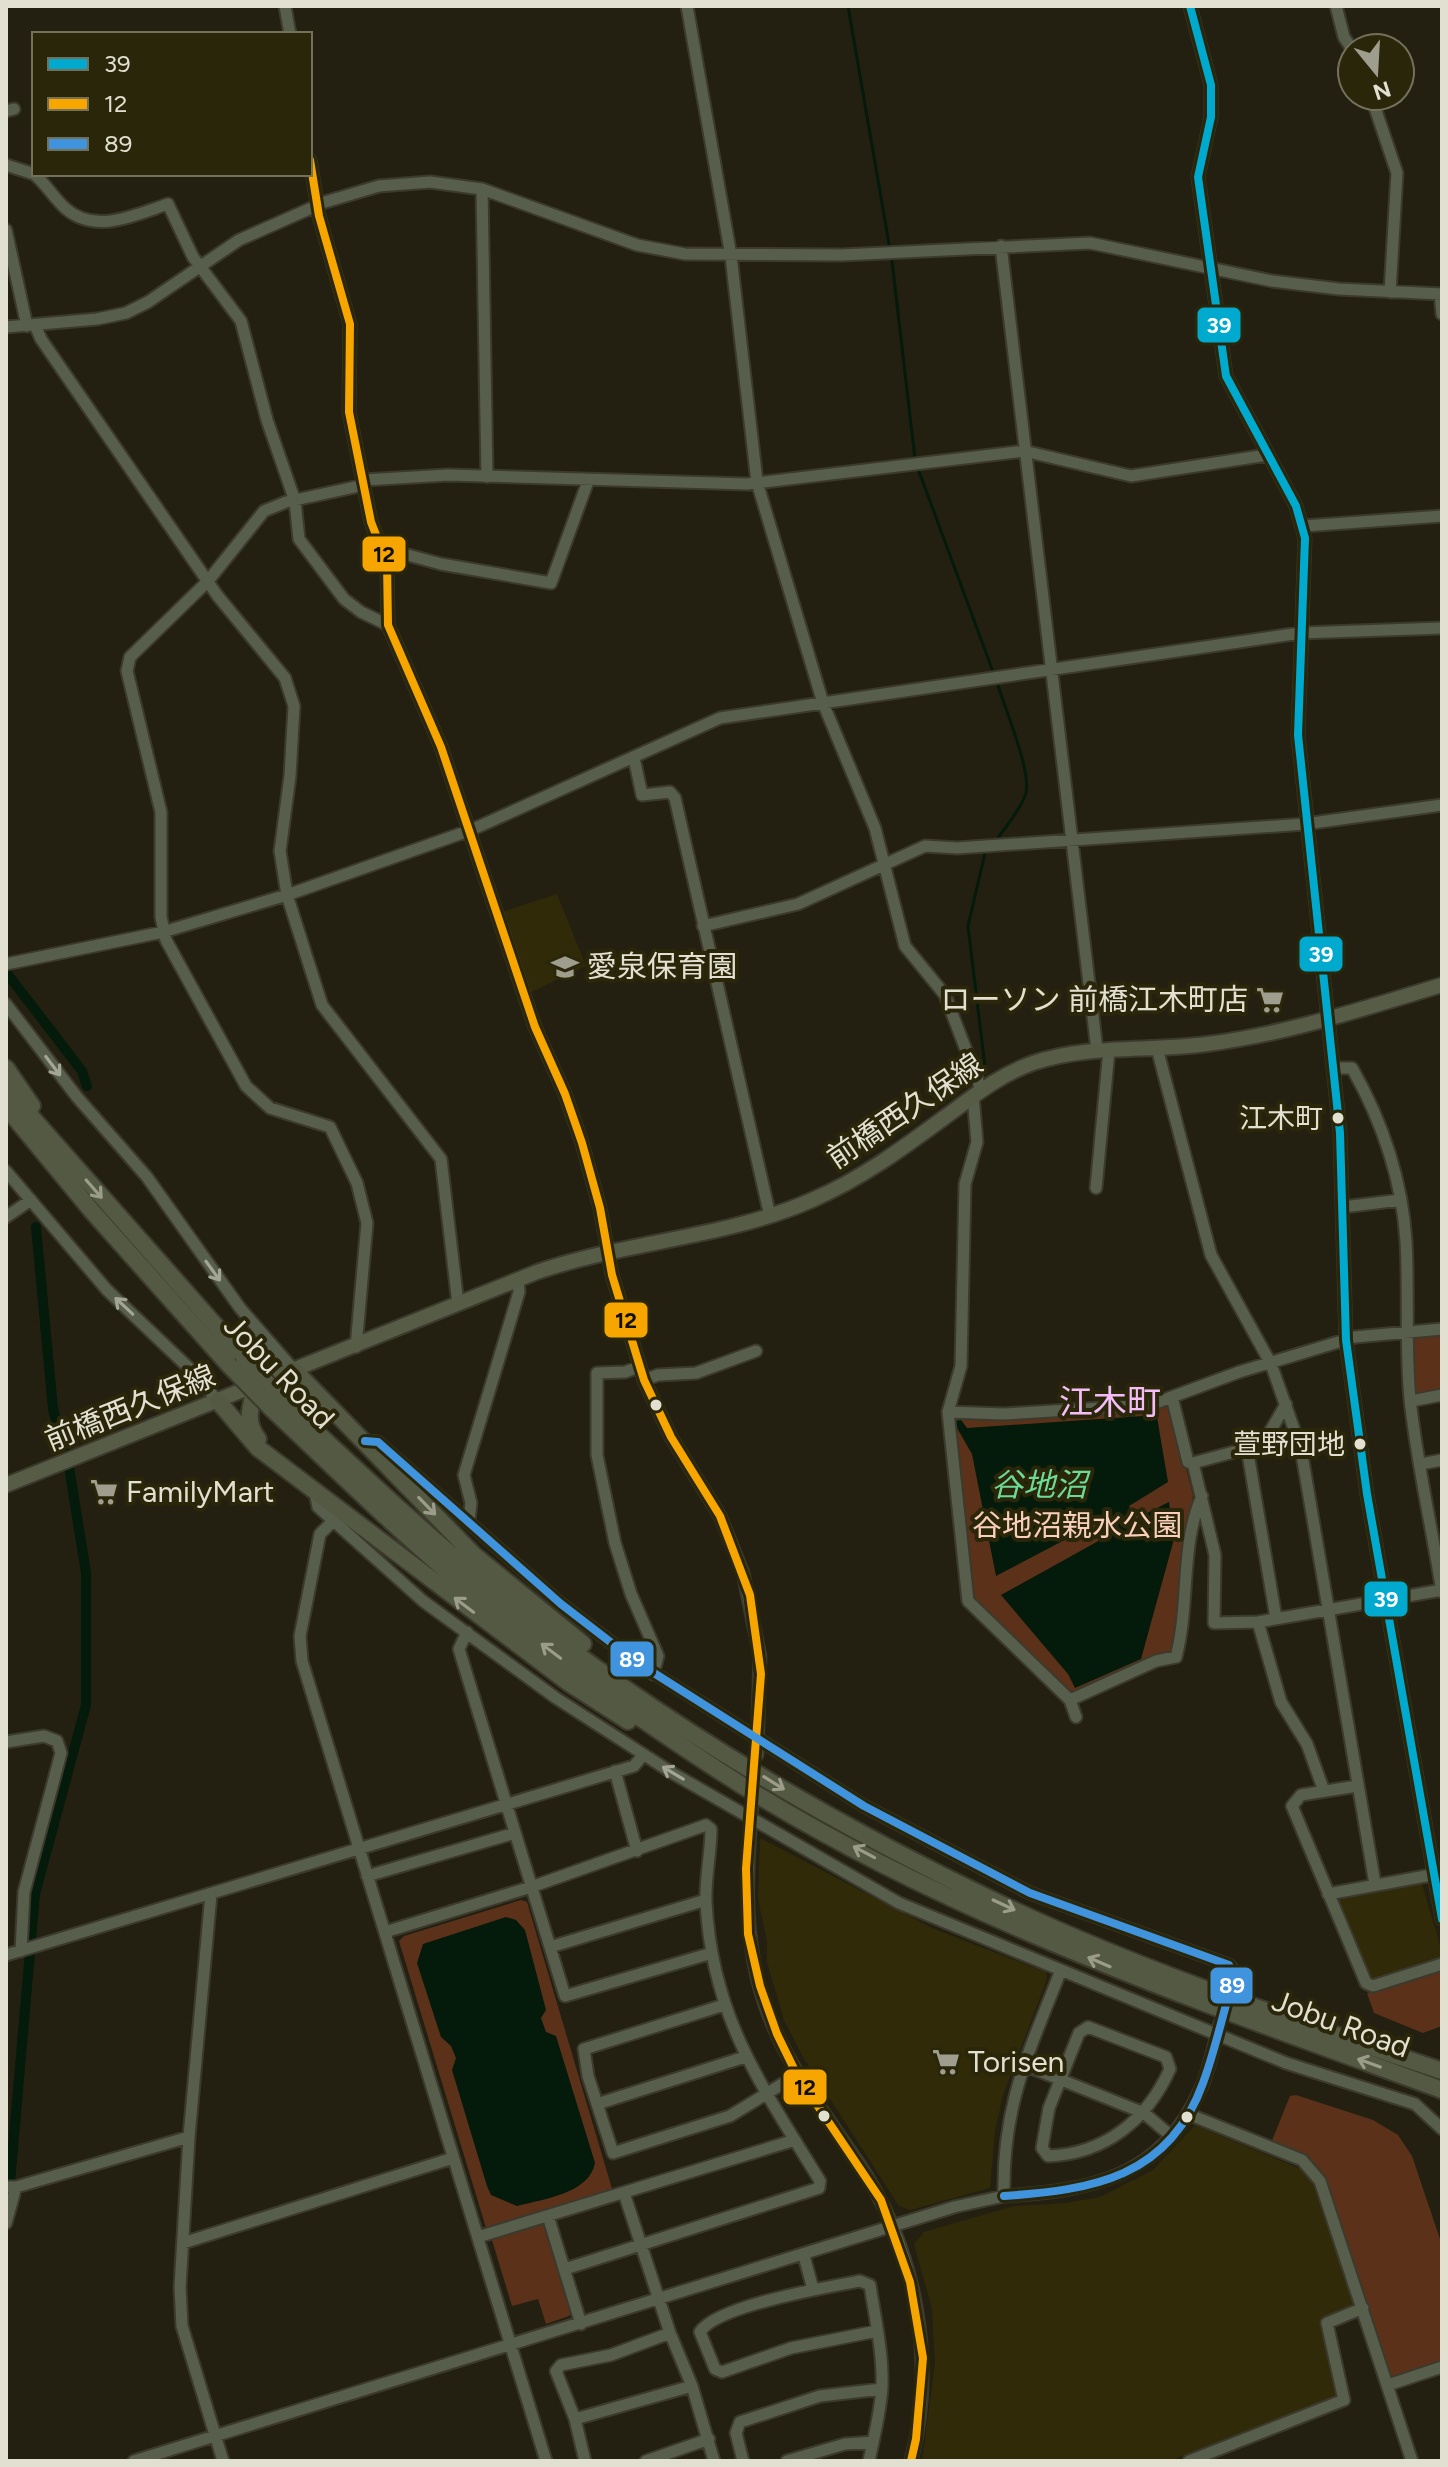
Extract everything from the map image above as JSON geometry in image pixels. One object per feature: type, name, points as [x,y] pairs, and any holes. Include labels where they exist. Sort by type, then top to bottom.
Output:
[{"type":"highway","points":[[6,1068],[66,1157]]},
{"type":"highway","name":"Jobu Road","points":[[6,1088],[236,1362]]},
{"type":"highway","name":"Jobu Road","points":[[6,1107],[75,1190],[236,1362],[465,1586],[606,1693],[717,1770],[889,1866],[1003,1921],[1235,2016],[1442,2090]]},
{"type":"highway","points":[[6,1122],[75,1190]]},
{"type":"highway","points":[[294,1370],[474,1555],[710,1743]]},
{"type":"highway","points":[[256,1385],[248,1412],[250,1425],[277,1463]]},
{"type":"highway","points":[[218,1401],[258,1448],[569,1683],[655,1737],[717,1770]]},
{"type":"highway","name":"Jobu Road","points":[[280,1407],[480,1579],[585,1659],[710,1743],[859,1832],[1008,1907],[1240,2001],[1442,2071]]},
{"type":"main road","name":"前橋西久保線","points":[[6,1485],[356,1347],[518,1279],[606,1252],[770,1216],[813,1200],[863,1175],[977,1092],[1032,1064],[1103,1050],[1157,1048],[1249,1037],[1442,985]]},
{"type":"street","points":[[285,6],[290,32]]},
{"type":"street","points":[[687,6],[731,256],[757,482],[823,703],[875,828],[905,946],[945,995],[977,1092],[977,1142],[965,1184],[961,1366],[948,1412],[968,1601],[1070,1700],[1076,1717]]},
{"type":"street","points":[[1190,6],[1211,85],[1211,117],[1198,177],[1227,382],[1304,526],[1298,735],[1325,1019],[1333,1068],[1343,1207],[1346,1340],[1354,1415],[1437,1873],[1442,1919]]},
{"type":"street","points":[[1336,6],[1343,32]]},
{"type":"street","points":[[1376,112],[1397,173],[1390,292]]},
{"type":"street","points":[[6,165],[32,173]]},
{"type":"street","points":[[312,173],[317,205],[350,324],[349,412],[371,522],[385,554],[388,625],[471,830],[535,1027],[565,1094],[582,1143],[600,1208],[606,1252],[639,1367],[671,1437],[720,1516],[743,1573],[760,1656],[757,1755]]},
{"type":"street","points":[[36,176],[67,210],[91,221],[116,221],[168,204],[179,233],[241,321],[267,420],[295,501],[299,539],[344,599],[361,612],[388,625]]},
{"type":"street","points":[[6,327],[126,313],[159,295],[239,240],[317,205],[366,188],[401,183],[482,189],[651,249],[731,256],[1100,244],[1272,281],[1441,294],[1442,314]]},
{"type":"street","points":[[482,189],[487,477]]},
{"type":"street","points":[[6,230],[31,326],[208,581],[285,678],[294,706],[290,776],[280,851],[287,895],[322,1005],[441,1159],[458,1304]]},
{"type":"street","points":[[1001,246],[1072,837],[1103,1050],[1096,1188]]},
{"type":"street","points":[[356,1347],[367,1223],[346,1158],[330,1127],[270,1108],[246,1086],[163,932],[161,812],[127,671],[130,657],[208,581],[264,511],[364,483],[487,477],[757,482],[1024,451],[1124,477],[1267,455]]},
{"type":"street","points":[[385,554],[404,554],[441,564],[551,583],[588,481]]},
{"type":"street","points":[[1304,526],[1442,516]]},
{"type":"street","points":[[6,964],[163,932],[287,895],[471,830],[720,718],[1300,633],[1442,628]]},
{"type":"street","points":[[634,758],[642,795],[670,792],[675,798],[770,1216]]},
{"type":"street","points":[[703,926],[789,907],[930,845],[957,848],[1072,837],[1305,824],[1442,805]]},
{"type":"street","points":[[6,1004],[77,1097],[147,1177],[263,1343],[256,1385]]},
{"type":"street","points":[[1157,1048],[1211,1255],[1271,1364],[1301,1449],[1375,1884]]},
{"type":"street","points":[[1193,1463],[1215,1555],[1214,1623],[1258,1622],[1442,1591],[1437,1526],[1421,1464],[1411,1401],[1406,1330],[1406,1243],[1400,1200],[1382,1127],[1370,1098],[1352,1068],[1333,1068]]},
{"type":"street","points":[[6,1171],[107,1290],[190,1369],[218,1401]]},
{"type":"street","points":[[6,1217],[31,1200]]},
{"type":"street","points":[[1343,1207],[1400,1200]]},
{"type":"street","points":[[469,1520],[471,1503],[464,1475],[519,1292],[518,1279]]},
{"type":"street","points":[[240,1308],[294,1370]]},
{"type":"street","points":[[948,1412],[1004,1414],[1150,1405],[1346,1340],[1406,1330],[1442,1329]]},
{"type":"street","points":[[644,1380],[696,1373],[756,1351]]},
{"type":"street","points":[[639,1367],[625,1372],[597,1373],[597,1455],[615,1543],[631,1594],[658,1656],[653,1674]]},
{"type":"street","points":[[1411,1401],[1442,1395]]},
{"type":"street","points":[[1172,1397],[1188,1462],[1193,1463],[1263,1444],[1286,1404]]},
{"type":"street","points":[[365,1441],[378,1442],[561,1604],[653,1674],[864,1806],[1030,1893],[1229,1965],[1234,1977],[1232,1983]]},
{"type":"street","points":[[1247,1448],[1276,1618]]},
{"type":"street","points":[[1421,1464],[1442,1460]]},
{"type":"street","points":[[315,1492],[318,1507],[423,1601],[556,1698],[643,1755],[899,1903],[1309,2072],[1415,2104],[1442,2129]]},
{"type":"street","points":[[1070,1700],[1156,1661],[1176,1657],[1183,1632],[1191,1540],[1203,1495]]},
{"type":"street","points":[[333,1521],[320,1534],[300,1636],[302,1661],[546,2461]]},
{"type":"street","points":[[1258,1622],[1281,1702],[1307,1744],[1324,1791]]},
{"type":"street","points":[[467,1632],[459,1649],[563,1991],[570,1997],[712,1953]]},
{"type":"street","points":[[6,1742],[44,1736],[57,1741],[61,1753],[24,1892],[21,1951]]},
{"type":"street","points":[[6,1955],[634,1766],[643,1755]]},
{"type":"street","points":[[615,1771],[637,1851]]},
{"type":"street","points":[[1357,1786],[1301,1795],[1292,1806],[1366,1983],[1373,1986],[1442,1964]]},
{"type":"street","points":[[752,1803],[746,1869],[748,1934],[767,2012],[797,2075],[864,2173],[893,2229],[910,2282],[923,2358],[922,2393],[911,2461]]},
{"type":"street","points":[[385,1932],[709,1827],[706,1900],[712,1953],[724,2005],[745,2057],[820,2181],[819,2188],[565,2269]]},
{"type":"street","points":[[367,1876],[515,1833]]},
{"type":"street","points":[[1328,1894],[1437,1873]]},
{"type":"street","points":[[211,1894],[189,2137],[182,2326],[223,2461]]},
{"type":"street","points":[[550,1947],[706,1900]]},
{"type":"street","points":[[1004,2196],[1007,2120],[1024,2065],[1061,1970]]},
{"type":"street","points":[[724,2005],[584,2049],[610,2148],[618,2153],[709,2125],[797,2075]]},
{"type":"street","points":[[134,2461],[893,2229],[954,2207],[1004,2196],[1077,2190],[1109,2181],[1141,2164],[1171,2136],[1188,2114],[1202,2086],[1220,2023]]},
{"type":"street","points":[[1085,2027],[1166,2057],[1170,2069],[1144,2113],[1105,2142],[1076,2153],[1048,2156],[1042,2144],[1060,2079],[1079,2033],[1085,2027]]},
{"type":"street","points":[[597,2104],[745,2057]]},
{"type":"street","points":[[1024,2065],[1144,2113],[1171,2136]]},
{"type":"street","points":[[1188,2114],[1311,2167],[1320,2181],[1412,2461]]},
{"type":"street","points":[[6,2223],[11,2187],[189,2137]]},
{"type":"street","points":[[478,2237],[795,2140]]},
{"type":"street","points":[[183,2243],[453,2158]]},
{"type":"street","points":[[624,2193],[658,2300],[692,2386],[714,2461]]},
{"type":"street","points":[[548,2216],[581,2324]]},
{"type":"street","points":[[804,2256],[813,2289]]},
{"type":"street","points":[[869,2461],[882,2389],[877,2331],[870,2285],[860,2281],[764,2302],[706,2323],[700,2332],[715,2369],[722,2372],[801,2346],[877,2331]]},
{"type":"street","points":[[1189,2461],[1344,2400],[1327,2323],[1363,2308]]},
{"type":"street","points":[[585,2461],[575,2419],[561,2392],[556,2371],[561,2365],[611,2355],[670,2333]]},
{"type":"street","points":[[1388,2385],[1442,2367]]},
{"type":"street","points":[[575,2419],[692,2386]]},
{"type":"street","points":[[743,2461],[736,2433],[740,2422],[820,2396],[882,2389]]},
{"type":"street","points":[[646,2461],[709,2439]]},
{"type":"street","points":[[787,2461],[845,2444],[873,2442]]},
{"type":"shaded area","points":[[557,894],[586,966],[529,993],[502,912]]},
{"type":"shaded area","points":[[760,1838],[934,1929],[1046,1972],[1047,1979],[1003,2095],[995,2131],[990,2188],[910,2210],[899,2206],[803,2057],[784,2020],[767,1962],[767,1941],[758,1899]]},
{"type":"shaded area","points":[[1421,1881],[1442,1951],[1441,1959],[1375,1981],[1367,1978],[1336,1901],[1340,1894]]},
{"type":"shaded area","points":[[1195,2125],[1301,2169],[1310,2176],[1355,2302],[1351,2308],[1325,2316],[1320,2324],[1339,2390],[1338,2397],[1169,2461],[922,2461],[935,2363],[932,2309],[914,2244],[924,2232],[1014,2206],[1066,2203],[1100,2197],[1153,2170]]},
{"type":"green space","points":[[1413,1332],[1442,1332],[1442,1391],[1421,1395],[1413,1390]]},
{"type":"green space","name":"谷地沼","points":[[1169,1404],[1193,1495],[1178,1632],[1171,1653],[1071,1693],[976,1601],[971,1588],[952,1418],[1050,1415]]},
{"type":"green space","points":[[521,1900],[527,1902],[613,2192],[487,2231],[399,1941],[404,1936]]},
{"type":"green space","points":[[1442,1969],[1442,2026],[1423,2033],[1374,2013],[1367,1993]]},
{"type":"green space","points":[[1296,2095],[1373,2120],[1398,2135],[1412,2156],[1442,2245],[1442,2363],[1396,2379],[1389,2375],[1324,2177],[1310,2160],[1271,2143],[1290,2096]]},
{"type":"green space","points":[[543,2222],[548,2225],[573,2310],[569,2316],[546,2324],[538,2299],[512,2306],[492,2240]]},
{"type":"water","name":"谷地沼","points":[[1157,1417],[1168,1482],[1129,1506],[1135,1519],[1169,1502],[1174,1539],[1141,1659],[1075,1688],[1068,1674],[1001,1595],[1120,1529],[1112,1515],[996,1576],[972,1454],[953,1421],[961,1420],[967,1428]]},
{"type":"water","points":[[506,1917],[516,1920],[525,1930],[546,2010],[541,2018],[546,2032],[556,2036],[595,2163],[584,2182],[575,2188],[564,2194],[517,2206],[491,2195],[487,2186],[452,2070],[456,2058],[451,2046],[441,2037],[417,1963],[423,1944]]},
{"type":"waterway","points":[[848,6],[889,244]]},
{"type":"waterway","points":[[892,261],[915,459]]},
{"type":"waterway","points":[[917,466],[992,669]]},
{"type":"waterway","points":[[997,682],[1022,758],[1027,786],[1020,807],[998,838]]},
{"type":"waterway","points":[[985,853],[968,926],[985,1067]]},
{"type":"waterway","points":[[6,972],[82,1071],[87,1086]]},
{"type":"waterway","points":[[36,1227],[53,1409],[65,1452]]},
{"type":"waterway","points":[[9,2194],[35,1894],[86,1705],[86,1573],[69,1467]]},
{"type":"transit line","name":"39","points":[[1190,6],[1211,85],[1211,117],[1198,177],[1226,376],[1296,506],[1305,538],[1298,735],[1340,1133],[1346,1340],[1367,1494],[1442,1919]]},
{"type":"transit line","name":"12","points":[[312,172],[319,216],[350,324],[349,412],[371,522],[387,563],[388,625],[441,747],[535,1027],[565,1094],[582,1143],[600,1208],[612,1275],[644,1380],[671,1437],[720,1516],[750,1595],[761,1674],[746,1869],[748,1934],[760,1986],[777,2034],[797,2075],[881,2200],[910,2282],[923,2358],[916,2439],[911,2461]]},
{"type":"transit line","name":"89","points":[[365,1441],[378,1442],[561,1604],[635,1661],[864,1806],[1030,1893],[1229,1965],[1234,1977],[1208,2070],[1188,2115],[1170,2140],[1148,2159],[1124,2173],[1097,2183],[1004,2196]]},
{"type":"place","name":"愛泉保育園","points":[[565,967]]},
{"type":"place","name":"ローソン 前橋江木町店","points":[[1270,1000]]},
{"type":"place","name":"江木町","points":[[1338,1118]]},
{"type":"place","name":"萱野団地","points":[[1360,1444]]},
{"type":"place","name":"FamilyMart","points":[[104,1492]]},
{"type":"place","name":"Torisen","points":[[946,2062]]},
{"type":"district","name":"江木町","points":[[1110,1402]]},
{"type":"park label","name":"谷地沼親水公園","points":[[1077,1526]]}]
